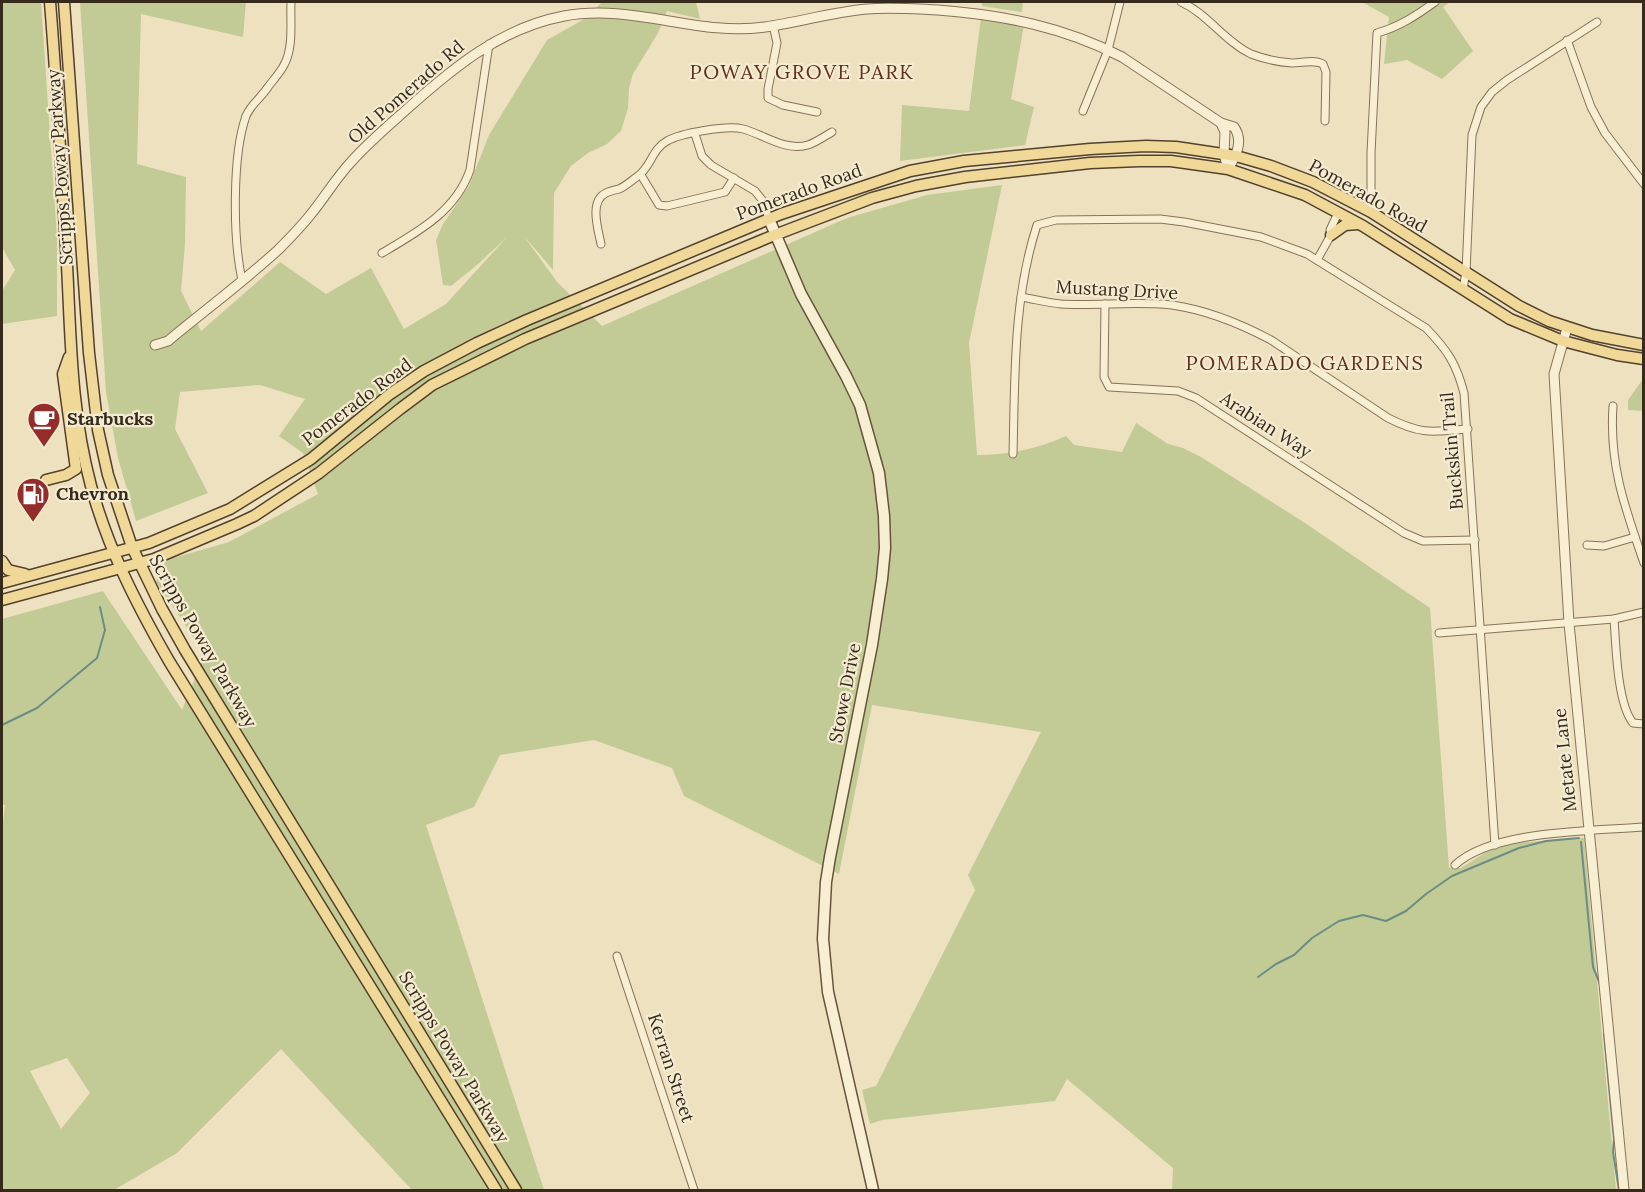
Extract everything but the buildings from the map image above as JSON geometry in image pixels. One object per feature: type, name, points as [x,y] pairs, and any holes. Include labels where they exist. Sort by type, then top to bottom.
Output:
[{"type":"main road","name":"Scripps Poway Parkway","points":[[50,2],[62,174],[70,354],[79,433],[92,489],[113,552],[169,661],[496,1191]]},
{"type":"main road","name":"Scripps Poway Parkway","points":[[64,2],[94,398],[108,475],[132,547],[185,650],[516,1191]]},
{"type":"main road","name":"Pomerado Road","points":[[2,583],[149,543],[245,501],[311,459],[390,394],[424,371],[527,320],[769,219],[910,171],[964,161],[1146,146],[1176,147],[1236,156],[1313,182],[1371,212],[1519,306],[1567,328],[1644,345]]},
{"type":"main road","name":"Pomerado Road","points":[[2,600],[154,559],[254,516],[319,473],[432,385],[525,339],[776,235],[872,198],[916,186],[965,177],[1090,163],[1140,161],[1171,161],[1228,169],[1305,195],[1359,225],[1510,319],[1563,341],[1644,359]]},
{"type":"main road","points":[[1338,213],[1351,208],[1361,213],[1371,212]]},
{"type":"main road","name":"Stowe Drive","points":[[769,219],[801,294],[860,405],[879,473],[884,516],[885,548],[882,579],[872,645],[830,857],[826,882],[824,929],[828,992],[873,1191]]},
{"type":"main road","points":[[1331,235],[1345,225],[1359,225]]},
{"type":"main road","points":[[46,480],[66,476],[76,469],[63,375],[70,354]]},
{"type":"main road","points":[[2,561],[8,570],[29,575]]},
{"type":"street","points":[[242,280],[237,261],[236,237],[237,156],[251,106],[278,74],[288,54],[291,2]]},
{"type":"street","points":[[1083,111],[1108,50],[1120,2]]},
{"type":"street","points":[[1182,2],[1211,24],[1228,41],[1251,54],[1282,62],[1317,61],[1323,64],[1326,72],[1325,121]]},
{"type":"street","points":[[1371,212],[1371,148],[1377,33],[1394,29],[1435,2]]},
{"type":"street","name":"Old Pomerado Rd","points":[[155,345],[168,341],[278,250],[302,225],[349,164],[372,141],[471,55],[533,23],[565,16],[592,12],[626,13],[733,30],[773,26],[867,9],[902,8],[968,12],[1037,24],[1078,36],[1108,50],[1221,123],[1228,123],[1238,133],[1239,147],[1236,156]]},
{"type":"street","points":[[1463,289],[1466,272],[1472,135],[1481,107],[1492,92],[1507,80],[1598,22]]},
{"type":"street","points":[[773,26],[777,43],[768,98],[783,105],[817,112]]},
{"type":"street","points":[[1567,40],[1591,108],[1605,133],[1644,184]]},
{"type":"street","points":[[382,254],[411,236],[447,208],[465,184],[470,170],[489,44]]},
{"type":"street","points":[[1221,123],[1226,132],[1224,154],[1228,169]]},
{"type":"street","points":[[601,243],[596,211],[598,201],[604,193],[620,188],[641,174],[647,168],[656,150],[675,137],[730,128],[742,129],[793,146],[808,145],[832,132]]},
{"type":"street","points":[[695,134],[702,156],[711,165],[755,191],[763,201],[769,219]]},
{"type":"street","points":[[1228,169],[1236,156]]},
{"type":"street","points":[[641,174],[659,205],[668,206],[724,192],[734,178]]},
{"type":"street","points":[[1317,260],[1331,235],[1330,231],[1338,213]]},
{"type":"street","name":"Buckskin Trail","points":[[1021,297],[1037,225],[1056,220],[1160,219],[1260,237],[1307,254],[1426,328],[1442,344],[1457,367],[1464,393],[1468,429],[1495,845]]},
{"type":"street","points":[[1013,454],[1016,335],[1021,297]]},
{"type":"street","name":"Mustang Drive","points":[[1021,297],[1059,304],[1151,304],[1210,314],[1252,330],[1270,340],[1388,418],[1408,428],[1428,432],[1468,429]]},
{"type":"street","name":"Arabian Way","points":[[1105,304],[1104,377],[1108,387],[1178,391],[1196,398],[1404,533],[1424,541],[1475,540]]},
{"type":"street","name":"Metate Lane","points":[[1567,328],[1555,368],[1554,394],[1569,623],[1624,1191]]},
{"type":"street","points":[[1613,406],[1613,454],[1617,484],[1644,563]]},
{"type":"street","points":[[1587,546],[1604,546],[1635,537]]},
{"type":"street","points":[[1439,633],[1614,620],[1644,612]]},
{"type":"street","points":[[1614,620],[1626,715],[1633,723],[1644,724]]},
{"type":"street","points":[[1455,865],[1478,849],[1523,837],[1644,827]]},
{"type":"street","name":"Kerran Street","points":[[617,956],[694,1191]]},
{"type":"green space","points":[[2,2],[41,2],[57,238],[57,316],[2,324],[2,291],[15,270],[2,247]]},
{"type":"green space","points":[[80,2],[246,2],[243,37],[141,14],[137,164],[186,177],[185,244],[181,291],[201,331],[280,262],[326,294],[371,268],[404,329],[446,304],[507,237],[451,286],[443,285],[436,240],[443,224],[469,186],[489,135],[547,40],[588,17],[602,2],[696,2],[700,19],[667,11],[658,33],[633,74],[629,88],[628,108],[621,131],[607,144],[588,153],[571,166],[554,193],[553,270],[524,236],[557,282],[602,326],[847,218],[927,195],[1002,185],[969,343],[977,455],[1023,450],[1066,436],[1074,445],[1122,452],[1136,423],[1168,444],[1201,457],[1302,521],[1430,608],[1449,868],[1461,868],[1486,852],[1512,843],[1584,838],[1616,1190],[1172,1190],[1173,1168],[1067,1079],[1055,1101],[882,1120],[870,1124],[862,1090],[876,1086],[975,890],[968,875],[1041,732],[872,705],[839,874],[684,796],[672,768],[594,740],[500,755],[474,807],[426,825],[544,1190],[412,1190],[281,1049],[177,1153],[114,1190],[2,1190],[2,831],[5,805],[2,804],[2,619],[103,591],[182,710],[205,654],[156,582],[166,560],[229,542],[318,494],[303,453],[279,436],[305,399],[260,385],[180,392],[175,429],[208,493],[136,521],[118,458],[106,392]],"holes":[[[67,1058],[90,1093],[61,1129],[30,1071]]]},
{"type":"green space","points":[[982,2],[1023,2],[1022,12],[982,6]]},
{"type":"green space","points":[[1362,2],[1450,2],[1443,7],[1473,51],[1442,79],[1407,60],[1384,64],[1389,17]]},
{"type":"green space","points":[[981,18],[1024,25],[1011,99],[1034,107],[1025,145],[900,161],[902,105],[969,111]]},
{"type":"green space","points":[[1643,379],[1643,411],[1628,410],[1628,400]]},
{"type":"waterway","points":[[2,725],[37,708],[97,658],[105,630],[100,607]]},
{"type":"waterway","points":[[1258,977],[1294,955],[1312,938],[1339,921],[1363,915],[1386,921],[1406,911],[1452,876],[1519,848],[1546,841],[1579,838]]},
{"type":"waterway","points":[[1581,842],[1593,967],[1600,984]]},
{"type":"waterway","points":[[1604,1034],[1614,1139],[1613,1152],[1619,1190]]},
{"type":"place","name":"Starbucks","points":[[44,448]]},
{"type":"place","name":"Chevron","points":[[33,523]]},
{"type":"district","name":"POWAY GROVE PARK","points":[[802,72]]},
{"type":"district","name":"POMERADO GARDENS","points":[[1305,363]]}]
